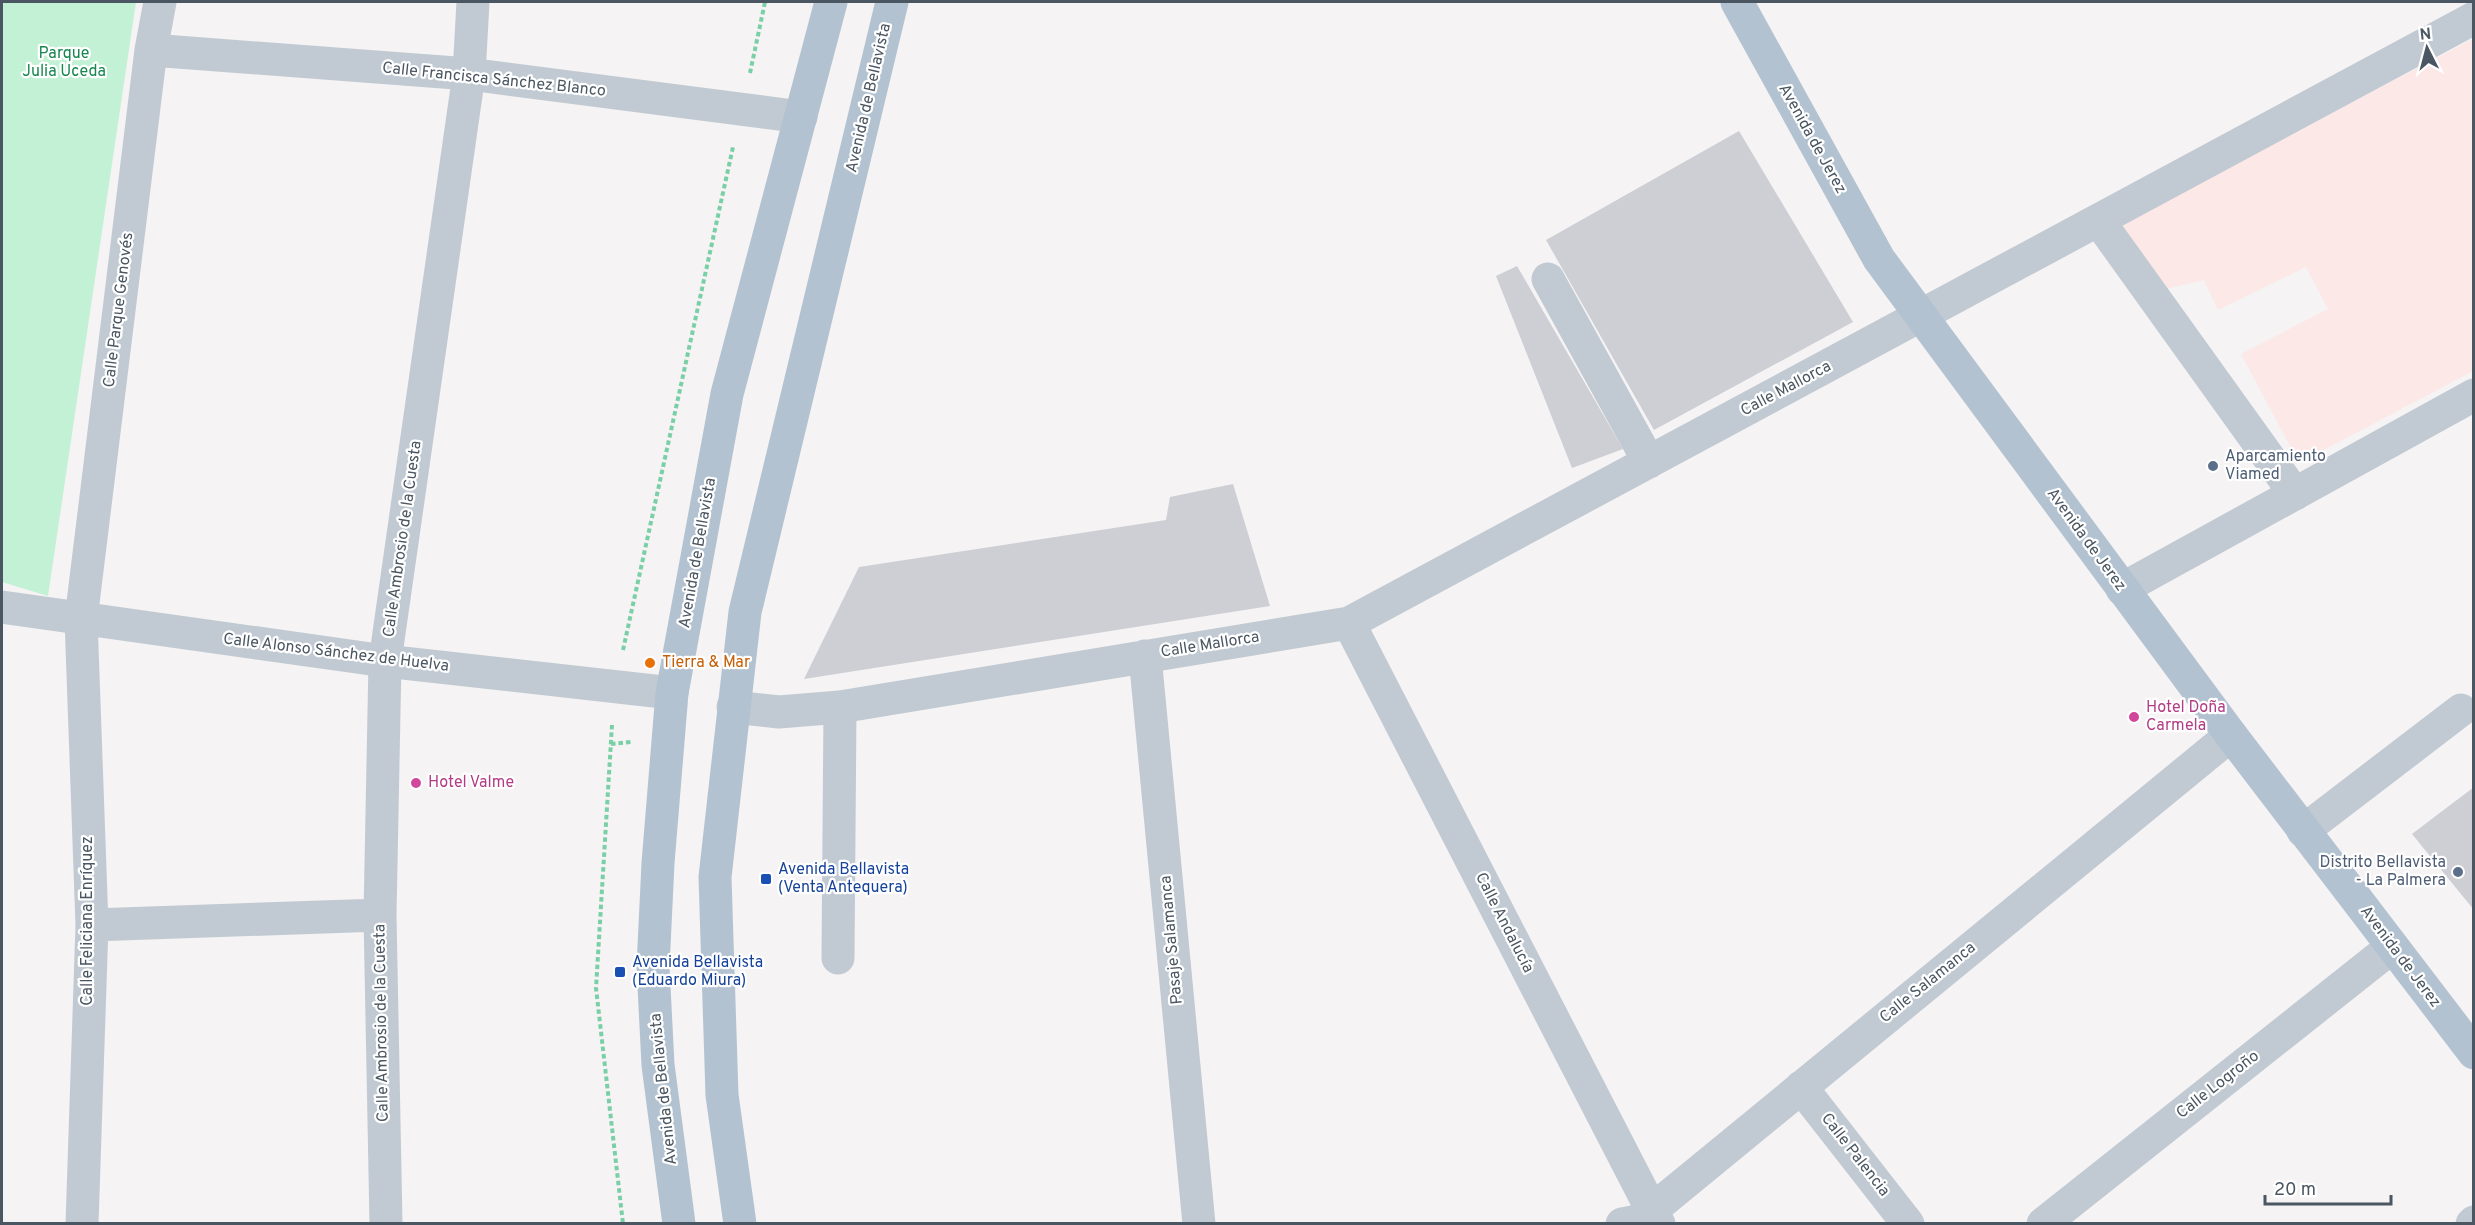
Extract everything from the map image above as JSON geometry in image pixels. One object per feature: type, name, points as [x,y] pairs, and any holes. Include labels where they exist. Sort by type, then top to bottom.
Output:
[{"type":"main road","name":"Avenida de Bellavista","points":[[679,1224],[658,1065],[653,967],[658,863],[672,693],[727,394],[831,2]]},
{"type":"main road","name":"Avenida de Bellavista","points":[[740,1224],[722,1095],[715,877],[733,707],[745,612],[892,2]]},
{"type":"main road","name":"Avenida de Jerez","points":[[1737,2],[1879,259],[2230,735],[2392,947],[2468,1035]]},
{"type":"street","name":"Calle Parque Genovés","points":[[81,619],[151,50],[160,2]]},
{"type":"street","name":"Calle Ambrosio de la Cuesta","points":[[386,1224],[380,915],[385,661],[469,74],[473,2]]},
{"type":"street","name":"Calle Mallorca","points":[[733,707],[779,712],[840,707],[1349,623],[1922,317],[2474,18]]},
{"type":"street","name":"Calle Francisca Sánchez Blanco","points":[[151,50],[469,74],[801,117]]},
{"type":"street","points":[[2099,221],[2295,494]]},
{"type":"street","points":[[1548,279],[1649,462]]},
{"type":"street","points":[[2122,589],[2474,395]]},
{"type":"street","name":"Calle Alonso Sánchez de Huelva","points":[[2,607],[385,661],[672,693]]},
{"type":"street","name":"Calle Feliciana Enríquez","points":[[81,619],[92,925],[81,1224]]},
{"type":"street","name":"Calle Andalucía","points":[[1349,623],[1656,1217]]},
{"type":"street","name":"Pasaje Salamanca","points":[[1145,656],[1199,1224]]},
{"type":"street","points":[[838,958],[840,707]]},
{"type":"street","points":[[2303,831],[2461,710]]},
{"type":"street","name":"Calle Salamanca","points":[[1622,1224],[1656,1217],[1801,1087],[2230,735]]},
{"type":"street","points":[[92,925],[380,915]]},
{"type":"street","name":"Calle Logroño","points":[[2043,1224],[2392,947]]},
{"type":"street","name":"Calle Palencia","points":[[1801,1087],[1908,1224]]},
{"type":"path","points":[[749,77],[765,2]]},
{"type":"path","points":[[622,656],[734,142]]},
{"type":"path","points":[[612,722],[596,988],[623,1224]]},
{"type":"shaded area","points":[[2473,39],[2473,371],[2299,463],[2241,354],[2328,309],[2306,267],[2218,310],[2204,280],[2166,289],[2119,224]]},
{"type":"green space","name":"Parque Julia Uceda","points":[[2,2],[136,2],[48,596],[2,582]]},
{"type":"building","points":[[1739,131],[1853,322],[1654,430],[1546,240]]},
{"type":"building","points":[[1517,266],[1623,449],[1572,468],[1496,276]]},
{"type":"building","points":[[1233,484],[1270,606],[804,679],[859,567],[1166,520],[1170,497]]},
{"type":"building","name":"Distrito Bellavista - La Palmera","points":[[2474,787],[2474,910],[2412,834]]},
{"type":"place","name":"Aparcamiento Viamed","points":[[2213,466]]},
{"type":"place","name":"Tierra & Mar","points":[[650,663]]},
{"type":"place","name":"Hotel Doña Carmela","points":[[2134,717]]},
{"type":"place","name":"Hotel Valme","points":[[416,783]]},
{"type":"place","name":"Distrito Bellavista - La Palmera","points":[[2458,872]]},
{"type":"place","name":"Avenida Bellavista (Venta Antequera)","points":[[766,879]]},
{"type":"place","name":"Avenida Bellavista (Eduardo Miura)","points":[[620,972]]}]
